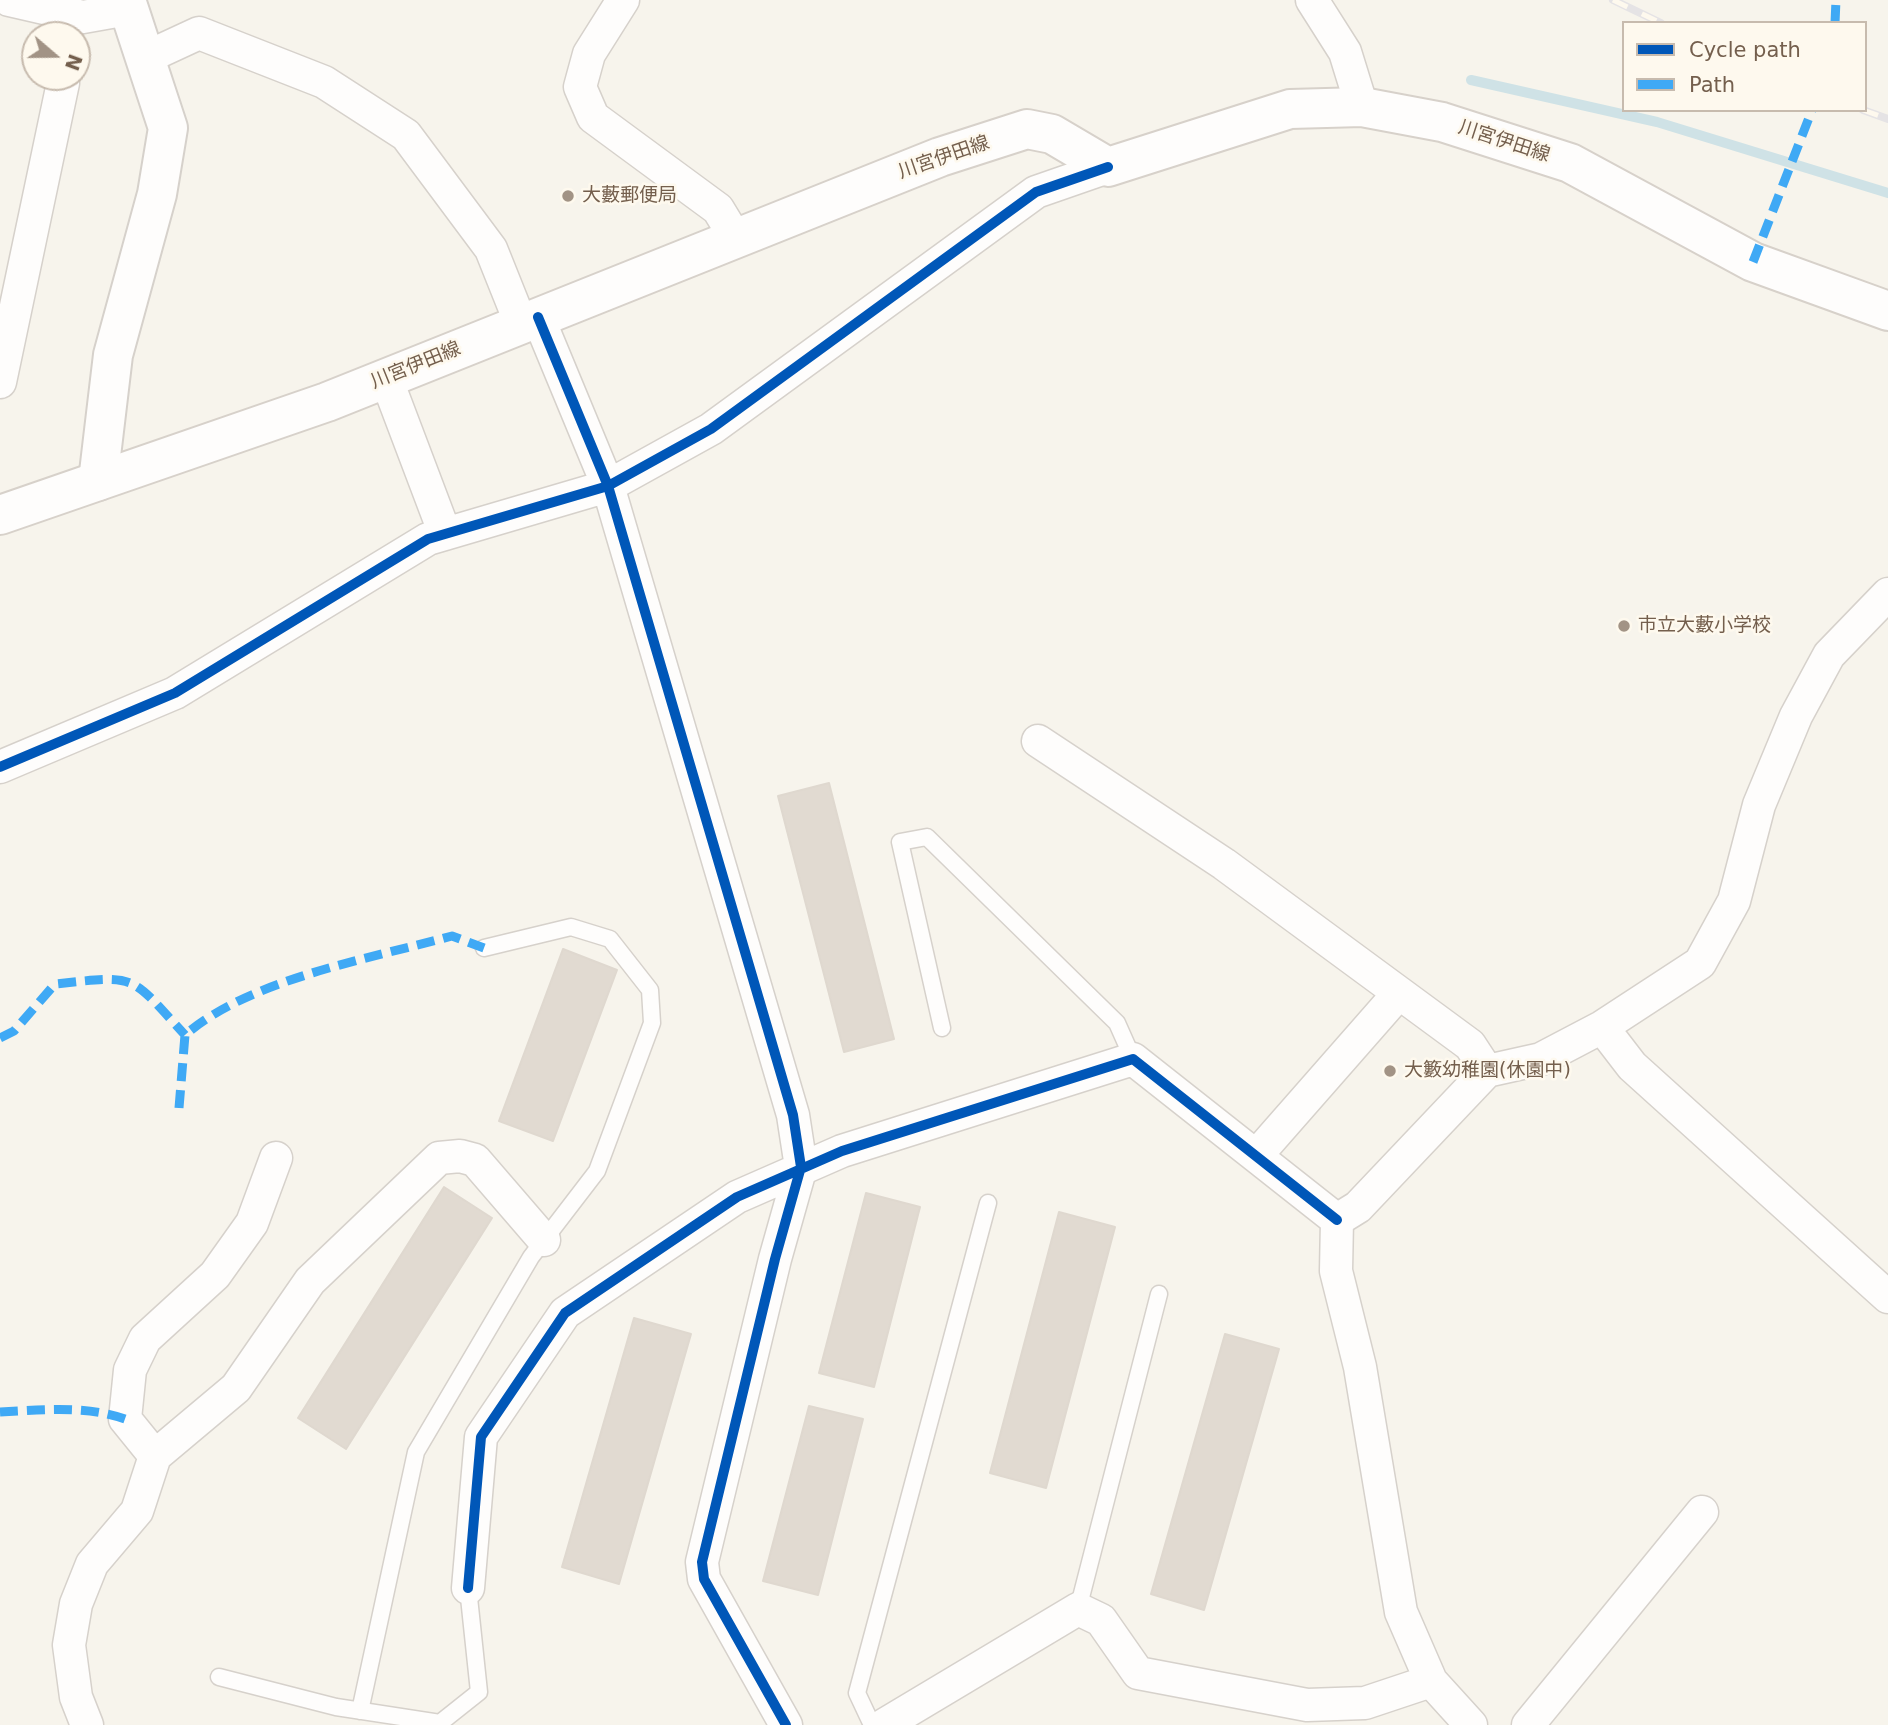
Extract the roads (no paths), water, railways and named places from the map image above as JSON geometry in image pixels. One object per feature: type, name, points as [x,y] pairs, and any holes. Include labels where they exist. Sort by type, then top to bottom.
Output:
[{"type":"main road","points":[[98,481],[113,355],[157,194],[168,128],[127,5]]},
{"type":"main road","name":"川宮伊田線","points":[[0,515],[327,402],[940,157],[1027,129],[1052,134],[1108,167],[1290,109],[1362,107],[1442,122],[1570,163],[1754,262],[1888,311]]},
{"type":"street","points":[[9,0],[83,17],[127,5]]},
{"type":"street","points":[[623,0],[589,54],[580,87],[593,117],[718,209],[736,237]]},
{"type":"street","points":[[1312,0],[1345,52],[1362,107]]},
{"type":"street","points":[[145,58],[199,33],[324,82],[406,135],[491,249],[530,321],[608,486],[793,1115],[801,1167],[775,1259],[702,1562],[704,1579],[786,1725]]},
{"type":"street","points":[[0,382],[61,91]]},
{"type":"street","points":[[0,767],[175,693],[428,539],[608,486],[711,429],[1036,192],[1108,167]]},
{"type":"street","points":[[386,378],[445,534]]},
{"type":"street","points":[[1337,1220],[1358,1207],[1487,1071],[1541,1059],[1602,1027],[1700,963],[1734,901],[1759,805],[1796,716],[1829,655],[1888,594]]},
{"type":"street","points":[[1038,741],[1224,864],[1470,1045],[1487,1071]]},
{"type":"street","points":[[1256,1156],[1399,993]]},
{"type":"street","points":[[1602,1027],[1632,1066],[1888,1297]]},
{"type":"street","points":[[468,1588],[481,1437],[565,1313],[737,1196],[801,1167],[842,1151],[1133,1059],[1337,1220]]},
{"type":"street","points":[[87,1725],[76,1698],[69,1645],[76,1604],[92,1564],[137,1511],[155,1456],[236,1388],[310,1281],[439,1158],[460,1156],[475,1160],[544,1240]]},
{"type":"street","points":[[155,1456],[125,1419],[130,1370],[145,1339],[215,1275],[252,1223],[276,1158]]},
{"type":"street","points":[[1337,1220],[1336,1271],[1360,1367],[1401,1612],[1430,1681],[1471,1725]]},
{"type":"street","points":[[1528,1725],[1702,1512]]},
{"type":"street","points":[[884,1725],[1078,1609],[1101,1620],[1138,1674],[1307,1705],[1365,1703],[1430,1681]]},
{"type":"lane","points":[[942,1028],[900,842],[927,837],[1117,1023],[1133,1059]]},
{"type":"lane","points":[[360,1711],[416,1452],[544,1240],[597,1171],[652,1023],[650,990],[610,939],[571,927],[484,948]]},
{"type":"lane","points":[[873,1725],[857,1693],[988,1203]]},
{"type":"lane","points":[[1078,1609],[1159,1294]]},
{"type":"lane","points":[[219,1678],[360,1711],[440,1724],[479,1692],[468,1588]]},
{"type":"waterway","points":[[1471,80],[1657,122],[1888,193]]},
{"type":"railway","points":[[1613,0],[1657,21]]},
{"type":"railway","points":[[1867,111],[1888,119]]},
{"type":"place","name":"大藪郵便局","points":[[568,196]]},
{"type":"place","name":"市立大藪小学校","points":[[1624,626]]},
{"type":"place","name":"大籔幼稚園(休園中)","points":[[1390,1071]]}]
